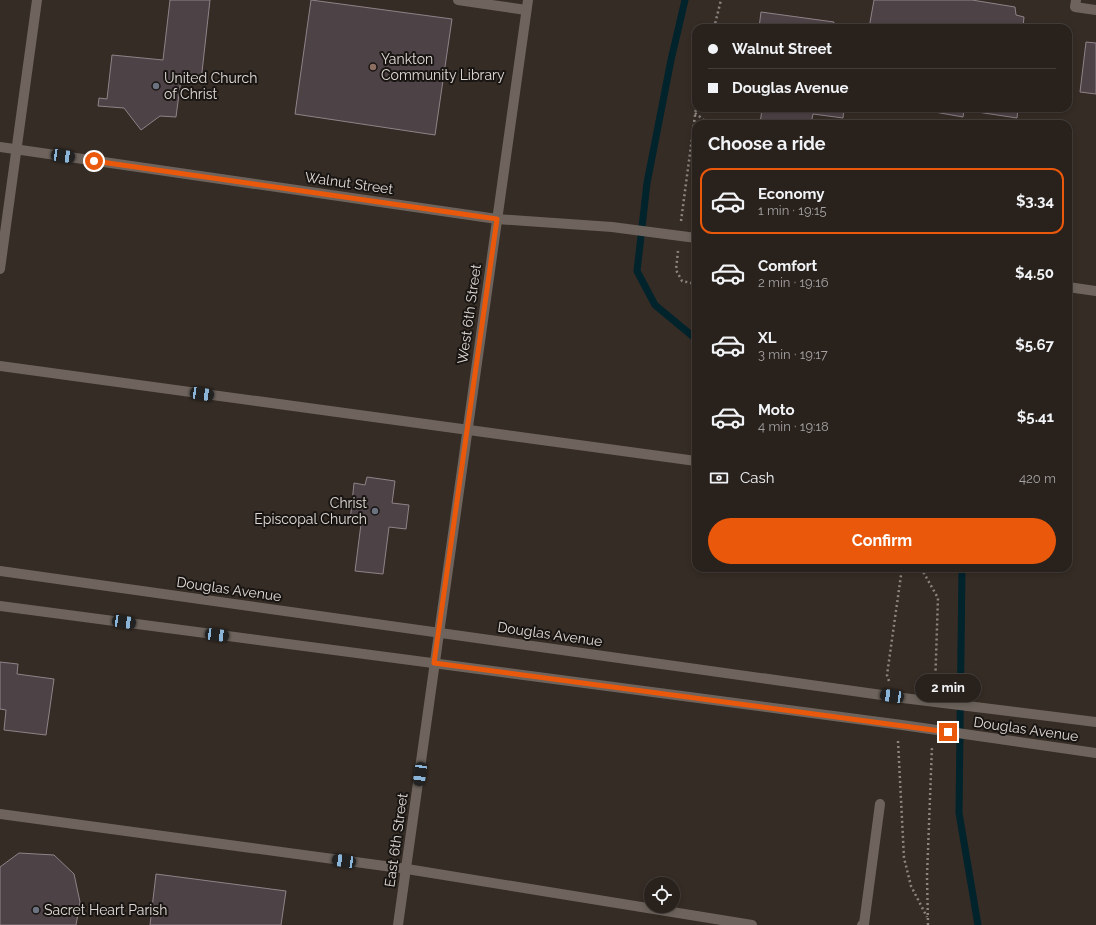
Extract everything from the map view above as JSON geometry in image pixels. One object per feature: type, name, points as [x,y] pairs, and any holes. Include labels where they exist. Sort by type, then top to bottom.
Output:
[{"type":"street","points":[[0,270],[37,0]]},
{"type":"street","points":[[458,0],[527,5]]},
{"type":"street","points":[[1076,0],[1075,7],[1096,10]]},
{"type":"street","name":"West 6th Street","points":[[439,633],[527,5]]},
{"type":"street","name":"Walnut Street","points":[[0,148],[497,219],[612,227],[692,237]]},
{"type":"street","points":[[1072,288],[1096,291]]},
{"type":"street","points":[[0,366],[692,460]]},
{"type":"street","name":"Douglas Avenue","points":[[0,571],[903,698],[1096,722]]},
{"type":"street","name":"Douglas Avenue","points":[[0,606],[899,725],[1096,753]]},
{"type":"street","name":"East 6th Street","points":[[398,925],[439,633]]},
{"type":"street","points":[[862,925],[864,924],[880,804]]},
{"type":"street","points":[[0,814],[407,869],[752,925]]},
{"type":"path","points":[[715,24],[721,0]]},
{"type":"path","points":[[695,113],[704,120]]},
{"type":"path","points":[[694,120],[695,113]]},
{"type":"path","points":[[681,223],[692,137]]},
{"type":"path","points":[[678,247],[676,270],[682,281],[692,283]]},
{"type":"path","points":[[892,696],[887,675],[901,572]]},
{"type":"path","points":[[899,725],[904,858],[911,886],[927,917],[928,925]]},
{"type":"building","points":[[170,0],[210,0],[201,81],[181,79],[176,117],[160,116],[141,130],[124,108],[98,106],[99,98],[107,99],[112,55],[163,60]]},
{"type":"building","name":"Yankton Community Library","points":[[311,0],[452,19],[435,135],[295,114]]},
{"type":"building","points":[[874,0],[972,0],[1015,7],[1016,15],[1024,17],[1023,24],[870,24]]},
{"type":"building","points":[[761,12],[834,22],[834,24],[760,24]]},
{"type":"building","points":[[1086,42],[1096,43],[1096,94],[1080,92]]},
{"type":"building","points":[[762,112],[844,112],[843,118],[813,114],[812,120],[761,120]]},
{"type":"building","points":[[935,112],[964,112],[963,117]]},
{"type":"building","points":[[977,112],[1018,112],[1017,118]]},
{"type":"building","points":[[367,477],[395,481],[392,503],[409,505],[406,529],[389,527],[383,574],[355,571],[361,524],[350,522],[354,483],[365,485]]},
{"type":"building","points":[[0,662],[18,664],[17,674],[54,679],[46,735],[4,730],[6,710],[0,709]]},
{"type":"building","points":[[19,853],[54,855],[74,874],[80,902],[76,925],[0,925],[0,867]]},
{"type":"building","points":[[156,874],[286,891],[281,925],[150,925]]},
{"type":"waterway","points":[[685,0],[671,60],[647,183],[637,271],[655,305],[692,336]]},
{"type":"waterway","points":[[962,572],[959,813],[978,925]]},
{"type":"place","name":"Yankton Community Library","points":[[373,67]]},
{"type":"place","name":"United Church of Christ","points":[[156,86]]},
{"type":"place","name":"Christ Episcopal Church","points":[[375,511]]},
{"type":"place","name":"Sacret Heart Parish","points":[[36,910]]},
{"type":"route","points":[[94,161],[497,219],[434,663],[948,732]]}]
